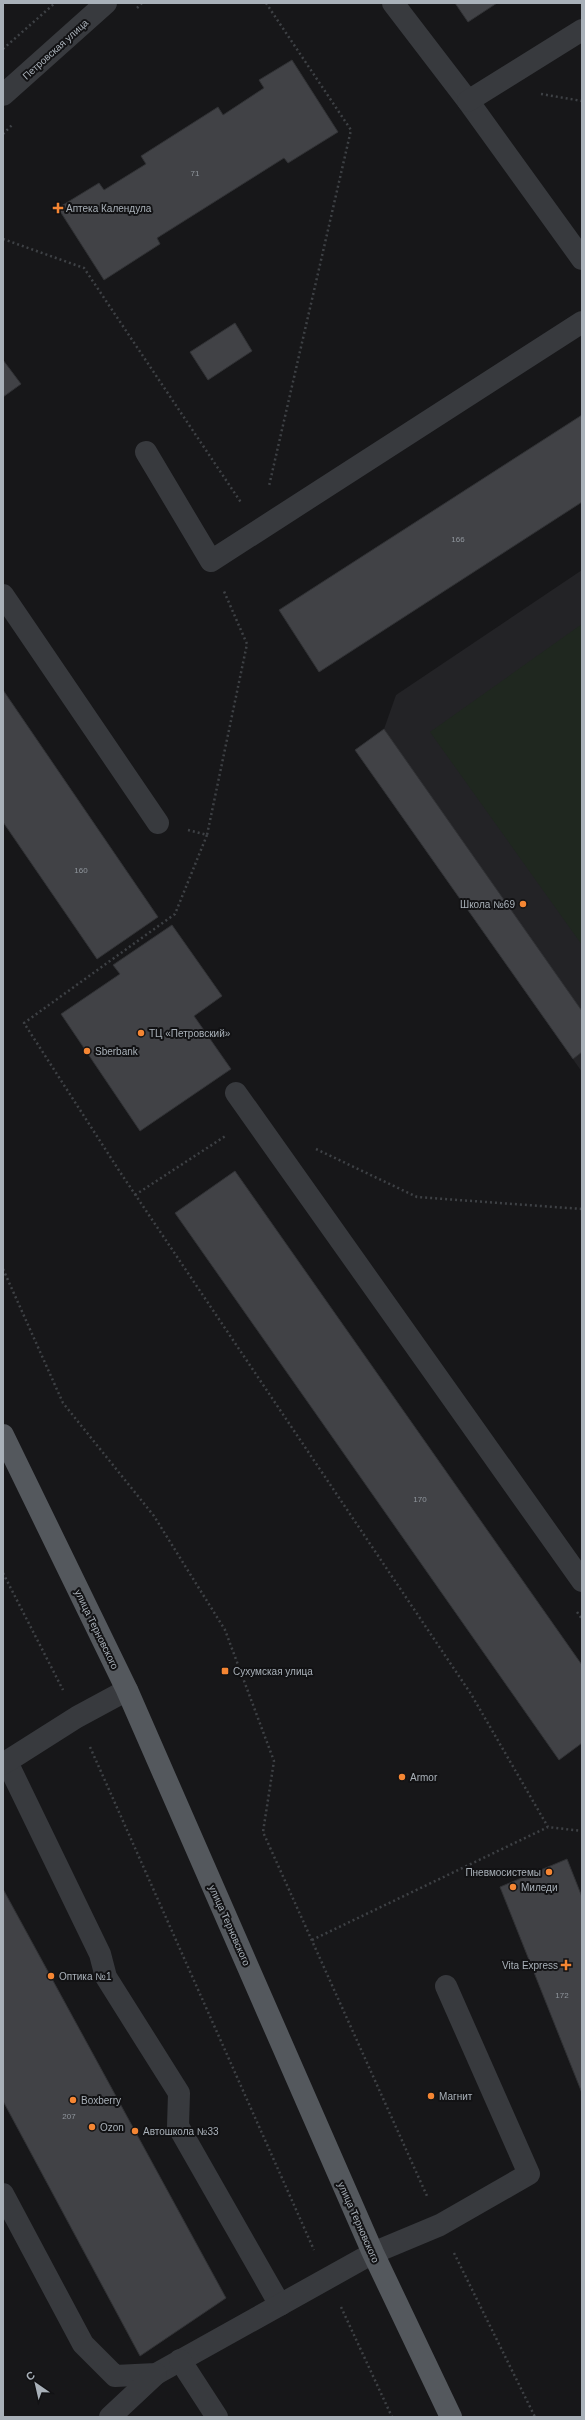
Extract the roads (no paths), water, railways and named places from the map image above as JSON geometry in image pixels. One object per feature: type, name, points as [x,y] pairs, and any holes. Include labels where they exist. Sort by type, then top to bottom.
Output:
[{"type":"main road","name":"улица Терновского","points":[[3,1435],[127,1690],[373,2254],[451,2417]]},
{"type":"street","name":"Петровская улица","points":[[3,95],[106,3]]},
{"type":"street","points":[[393,3],[468,101],[582,260]]},
{"type":"street","points":[[468,101],[582,30]]},
{"type":"street","points":[[146,452],[211,561],[582,322]]},
{"type":"street","points":[[3,595],[158,823]]},
{"type":"street","points":[[236,1093],[582,1582]]},
{"type":"street","points":[[127,1690],[77,1717],[5,1763],[100,1954],[106,1977],[179,2093],[178,2126],[280,2305]]},
{"type":"street","points":[[110,2417],[156,2374],[180,2360],[327,2278],[373,2254],[440,2225],[529,2174],[446,1986]]},
{"type":"street","points":[[3,2194],[83,2344],[115,2376],[156,2374]]},
{"type":"street","points":[[180,2360],[217,2417]]},
{"type":"place","name":"Аптека Календула","points":[[58,208]]},
{"type":"place","name":"Школа №69","points":[[523,904]]},
{"type":"place","name":"ТЦ «Петровский»","points":[[141,1033]]},
{"type":"place","name":"Sberbank","points":[[87,1051]]},
{"type":"place","name":"Сухумская улица","points":[[225,1671]]},
{"type":"place","name":"Armor","points":[[402,1777]]},
{"type":"place","name":"Пневмосистемы","points":[[549,1872]]},
{"type":"place","name":"Миледи","points":[[513,1887]]},
{"type":"place","name":"Vita Express","points":[[566,1965]]},
{"type":"place","name":"Оптика №1","points":[[51,1976]]},
{"type":"place","name":"Магнит","points":[[431,2096]]},
{"type":"place","name":"Boxberry","points":[[73,2100]]},
{"type":"place","name":"Ozon","points":[[92,2127]]},
{"type":"place","name":"Автошкола №33","points":[[135,2131]]}]
